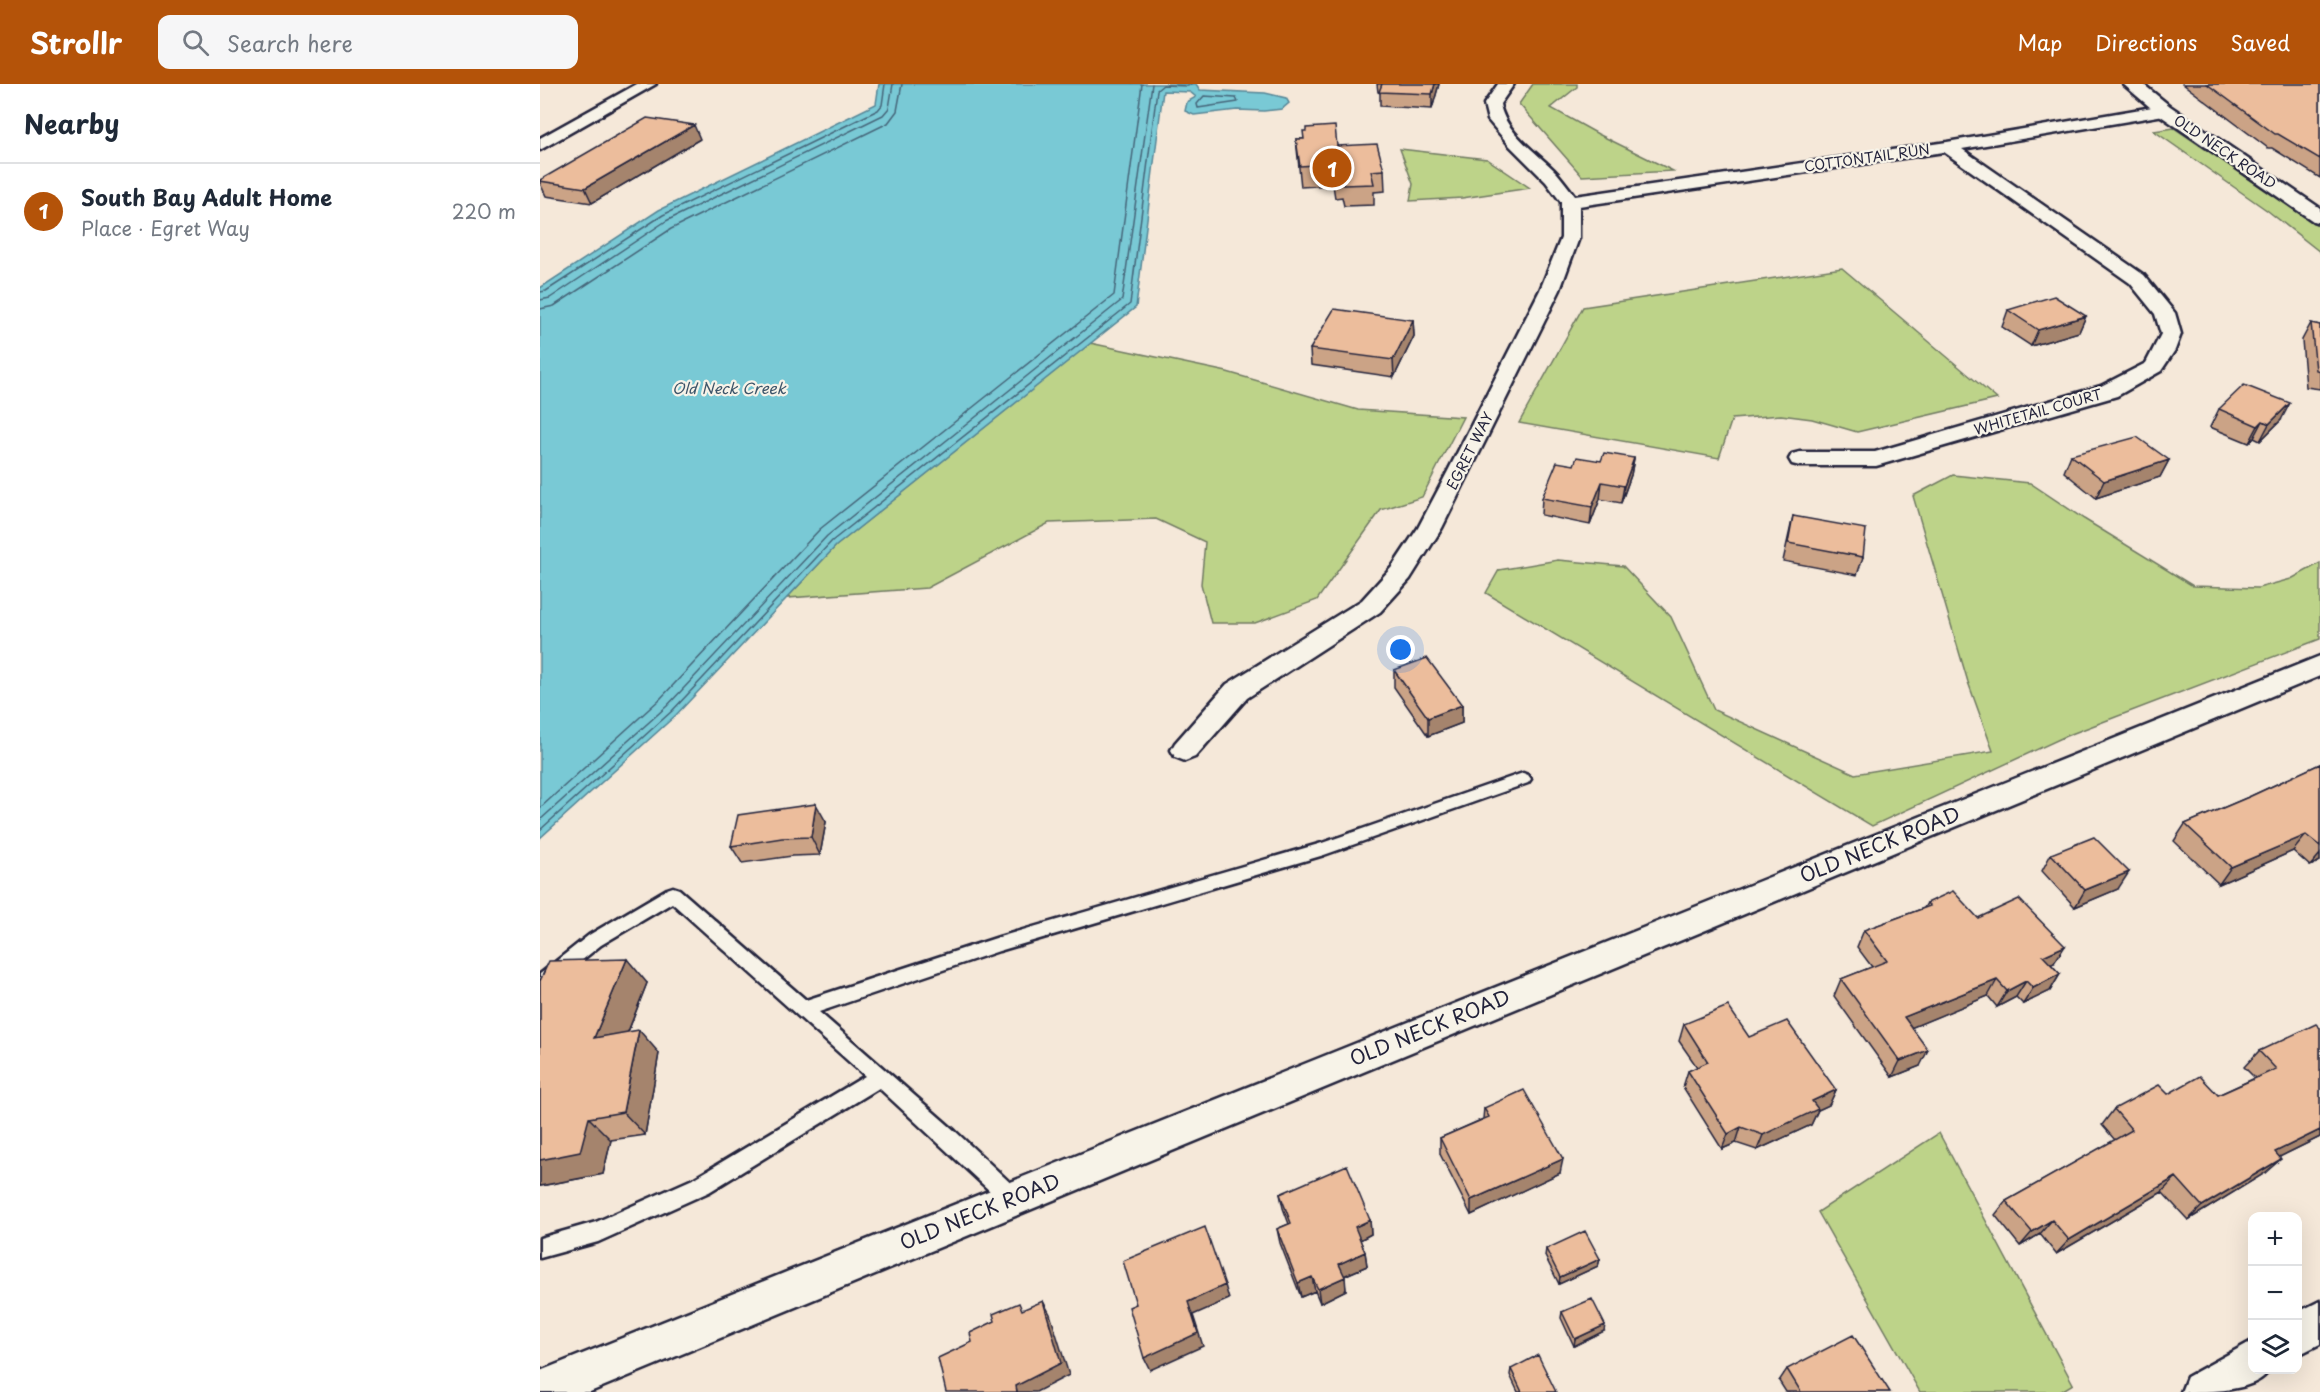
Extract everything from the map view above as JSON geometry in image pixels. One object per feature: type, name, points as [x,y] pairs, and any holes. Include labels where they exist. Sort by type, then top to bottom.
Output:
[{"type":"street","points":[[540,145],[648,84]]},
{"type":"street","points":[[1506,84],[1492,104],[1494,117],[1516,143],[1552,178],[1570,202]]},
{"type":"street","name":"OLD NECK ROAD","points":[[2132,84],[2164,110],[2320,217]]},
{"type":"street","name":"COTTONTAIL RUN","points":[[1570,202],[1947,147],[2164,110]]},
{"type":"street","name":"WHITETAIL COURT","points":[[1800,459],[1876,459],[2109,391],[2154,367],[2165,350],[2171,334],[2165,313],[2138,279],[1947,147]]},
{"type":"street","name":"EGRET WAY","points":[[1185,750],[1237,691],[1371,606],[1401,573],[1430,528],[1459,473],[1550,290],[1570,238],[1570,202]]},
{"type":"street","name":"OLD NECK ROAD","points":[[540,1392],[2320,665]]},
{"type":"street","points":[[2302,1332],[2320,1321]]},
{"type":"street","points":[[2202,1392],[2248,1365]]},
{"type":"lane","points":[[803,1009],[999,944],[1324,849],[1523,779]]},
{"type":"lane","points":[[540,984],[595,940],[673,894],[948,1137],[1012,1198]]},
{"type":"lane","points":[[540,1248],[598,1232],[702,1185],[880,1077]]},
{"type":"green space","points":[[1533,84],[1577,84],[1577,87],[1551,108],[1673,171],[1582,176],[1519,104]]},
{"type":"green space","points":[[2174,128],[2320,227],[2320,252],[2268,211],[2154,131]]},
{"type":"green space","points":[[1400,149],[1487,159],[1530,188],[1462,198],[1410,201],[1413,184]]},
{"type":"green space","points":[[1842,268],[1997,399],[1857,432],[1812,419],[1781,415],[1732,419],[1719,458],[1519,423],[1583,307]]},
{"type":"green space","points":[[1090,343],[1227,372],[1358,410],[1463,417],[1422,497],[1381,510],[1317,600],[1255,623],[1211,623],[1201,584],[1205,542],[1156,519],[1049,523],[927,588],[787,598],[836,546]]},
{"type":"green space","points":[[1953,475],[2030,483],[2193,586],[2258,588],[2291,579],[2320,563],[2320,639],[2066,736],[1872,826],[1486,593],[1499,570],[1558,560],[1623,566],[1671,617],[1714,710],[1855,774],[1993,751],[1968,682],[1913,496]]},
{"type":"green space","points":[[1939,1133],[2073,1384],[2060,1392],[1920,1392],[1818,1212]]},
{"type":"water","name":"Old Neck Creek","points":[[879,84],[1196,84],[1200,90],[1265,93],[1286,98],[1289,103],[1282,109],[1237,110],[1194,115],[1185,111],[1187,102],[1196,97],[1190,92],[1163,91],[1136,307],[836,546],[676,715],[540,838],[540,288],[659,210],[876,104]]},
{"type":"building","points":[[1382,84],[1435,84],[1432,94],[1379,92]]},
{"type":"building","points":[[2207,84],[2320,84],[2320,159],[2275,134]]},
{"type":"building","points":[[647,118],[694,125],[585,188],[540,181],[540,180]]},
{"type":"building","points":[[1335,126],[1337,146],[1377,144],[1384,170],[1371,171],[1374,184],[1343,185],[1341,176],[1334,177],[1331,164],[1300,166],[1296,139],[1304,139],[1303,131],[1306,131],[1306,128]]},
{"type":"building","points":[[2054,296],[2086,316],[2038,330],[2008,310]]},
{"type":"building","points":[[1334,309],[1413,320],[1393,360],[1310,349]]},
{"type":"building","points":[[2311,323],[2320,325],[2320,371],[2316,370]]},
{"type":"building","points":[[2244,385],[2290,403],[2269,424],[2263,421],[2258,426],[2219,409]]},
{"type":"building","points":[[2137,437],[2169,460],[2104,481],[2071,455]]},
{"type":"building","points":[[1604,453],[1634,458],[1624,486],[1602,482],[1592,507],[1542,498],[1557,462],[1574,465],[1577,457],[1601,461]]},
{"type":"building","points":[[1793,516],[1866,529],[1863,557],[1788,543]]},
{"type":"building","points":[[1427,658],[1462,705],[1428,718],[1394,670]]},
{"type":"building","points":[[2320,764],[2320,846],[2306,835],[2231,867],[2185,824],[2251,796]]},
{"type":"building","points":[[816,804],[811,837],[782,838],[731,846],[738,815]]},
{"type":"building","points":[[2094,837],[2129,872],[2085,890],[2051,854]]},
{"type":"building","points":[[1953,891],[1978,918],[2019,899],[2065,946],[2043,956],[2060,974],[2033,988],[2026,981],[2007,991],[1997,980],[1904,1017],[1928,1050],[1900,1061],[1841,979],[1887,961],[1864,930],[1930,906],[1927,903]]},
{"type":"building","points":[[627,959],[594,1038],[639,1030],[623,1112],[589,1118],[580,1152],[540,1160],[540,981],[549,961]]},
{"type":"building","points":[[1728,1006],[1749,1037],[1787,1021],[1836,1090],[1812,1101],[1818,1109],[1763,1135],[1741,1127],[1728,1134],[1688,1071],[1708,1062],[1684,1024]]},
{"type":"building","points":[[2316,1024],[2320,1028],[2320,1130],[2275,1152],[2281,1159],[2202,1206],[2176,1177],[2069,1240],[2052,1220],[2032,1232],[2006,1201],[2132,1130],[2114,1109],[2159,1085],[2168,1094],[2200,1076],[2218,1095],[2276,1069],[2259,1051]]},
{"type":"building","points":[[1524,1090],[1563,1159],[1471,1200],[1440,1138],[1489,1117],[1484,1108]]},
{"type":"building","points":[[1347,1165],[1370,1220],[1355,1227],[1365,1252],[1339,1264],[1345,1277],[1318,1289],[1312,1277],[1298,1283],[1277,1229],[1291,1223],[1280,1194]]},
{"type":"building","points":[[1205,1227],[1225,1285],[1188,1302],[1198,1333],[1144,1358],[1129,1307],[1136,1304],[1123,1261]]},
{"type":"building","points":[[1585,1231],[1600,1259],[1560,1277],[1546,1249]]},
{"type":"building","points":[[1592,1299],[1605,1325],[1575,1339],[1562,1312]]},
{"type":"building","points":[[1043,1301],[1061,1363],[1016,1386],[1017,1392],[946,1392],[938,1358],[972,1342],[970,1333],[995,1321],[993,1314],[1019,1303],[1022,1310]]},
{"type":"building","points":[[1853,1335],[1890,1392],[1801,1392],[1787,1369]]},
{"type":"building","points":[[1538,1355],[1556,1392],[1522,1392],[1511,1369]]},
{"type":"place","name":"South Bay Adult Home","points":[[1332,168]]}]
